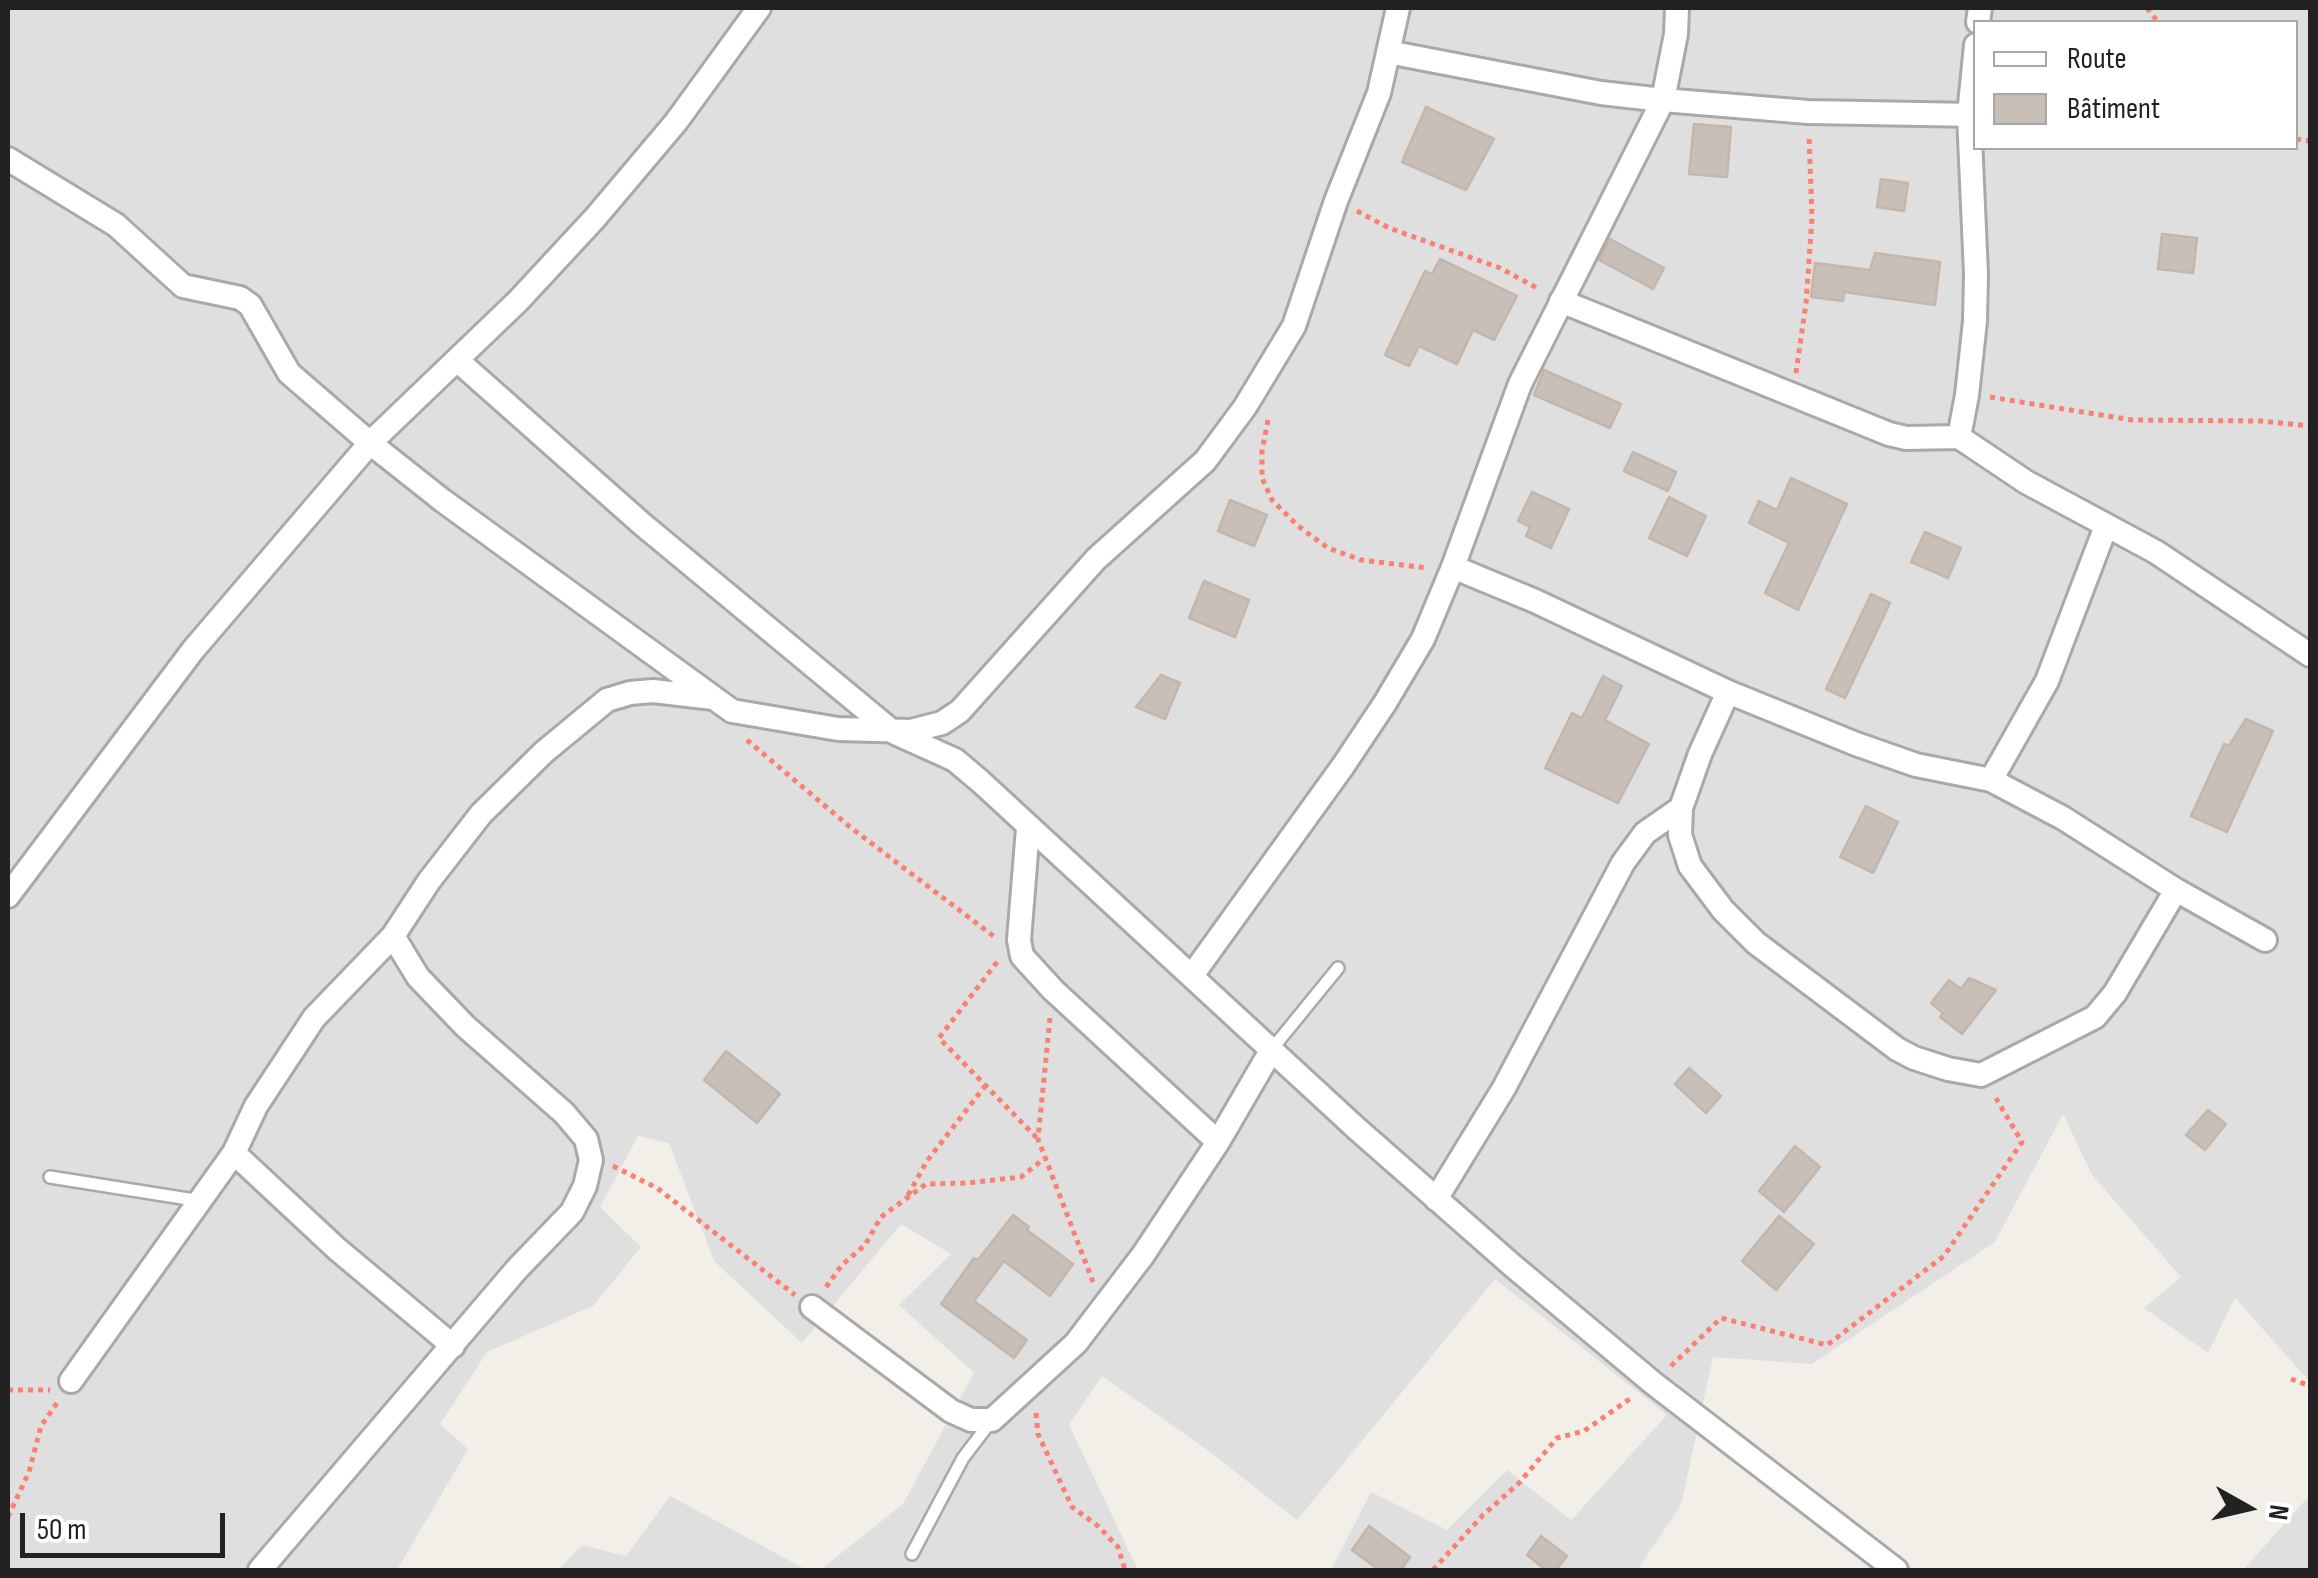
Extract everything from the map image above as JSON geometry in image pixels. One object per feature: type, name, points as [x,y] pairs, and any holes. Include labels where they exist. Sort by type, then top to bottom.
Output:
[{"type":"street","points":[[8,896],[192,650],[370,443],[518,301],[607,204],[676,122],[759,8]]},
{"type":"street","points":[[71,1381],[234,1152],[256,1106],[314,1018],[393,936],[481,814],[544,752],[608,700],[630,692],[653,691],[811,726],[893,732],[924,729],[960,711],[1096,559],[1205,461],[1245,407],[1294,326],[1336,201],[1379,93],[1398,8]]},
{"type":"street","points":[[1193,974],[1385,704],[1423,639],[1520,384],[1663,100],[1677,8]]},
{"type":"street","points":[[1388,52],[1601,93],[1663,100],[1808,112],[1972,115],[1976,274],[1968,395],[1959,437]]},
{"type":"street","points":[[8,159],[116,225],[183,286],[240,298],[250,305],[290,372],[370,443],[442,500],[724,704]]},
{"type":"street","points":[[1561,301],[1889,434],[1906,438],[1959,437],[2026,482],[2186,571],[2310,655]]},
{"type":"street","points":[[457,360],[642,524],[893,732],[955,760],[1436,1200],[1653,1383],[1896,1570]]},
{"type":"street","points":[[1991,780],[2047,681],[2106,526]]},
{"type":"street","points":[[1453,567],[1728,692],[1888,757],[1991,780],[2063,818],[2176,890],[2265,940]]},
{"type":"street","points":[[1728,692],[1681,808],[1680,836],[1690,866],[1723,910],[1756,943],[1897,1049],[1948,1069],[1982,1074],[2060,1036],[2104,1009],[2176,890]]},
{"type":"street","points":[[1436,1200],[1504,1088],[1623,863],[1644,833],[1681,808]]},
{"type":"street","points":[[1028,828],[1019,940],[1022,956],[1053,990],[1218,1142]]},
{"type":"street","points":[[260,1570],[517,1269],[572,1212],[590,1160],[586,1140],[564,1113],[466,1026],[418,977],[393,936]]},
{"type":"street","points":[[812,1308],[952,1411],[971,1420],[992,1420],[1076,1343],[1103,1308],[1218,1142],[1272,1049]]},
{"type":"street","points":[[234,1152],[336,1249],[453,1346]]},
{"type":"lane","points":[[1272,1049],[1338,968]]},
{"type":"lane","points":[[50,1177],[201,1201]]},
{"type":"lane","points":[[912,1554],[963,1458],[992,1420]]},
{"type":"path","points":[[1798,397],[1798,346],[1806,302],[1812,218],[1808,112]]},
{"type":"path","points":[[1336,201],[1389,228],[1500,268],[1561,301]]},
{"type":"path","points":[[1968,395],[2116,418],[2310,426]]},
{"type":"path","points":[[1270,410],[1262,451],[1262,478],[1272,500],[1298,526],[1328,548],[1361,560],[1422,568],[1453,567]]},
{"type":"path","points":[[724,704],[745,738],[850,826],[1008,948],[940,1038],[1038,1139],[1103,1308]]},
{"type":"path","points":[[1038,1139],[1053,990]]},
{"type":"path","points":[[1433,1570],[1519,1483],[1557,1438],[1584,1431],[1653,1383],[1721,1318],[1826,1345],[1944,1256],[2022,1142],[1982,1074]]},
{"type":"path","points":[[906,1198],[927,1161],[986,1085]]},
{"type":"path","points":[[590,1160],[622,1169],[656,1188],[812,1308],[842,1265],[865,1244],[881,1217],[926,1184],[1021,1177],[1045,1158]]},
{"type":"path","points":[[1040,1374],[1035,1391],[1038,1434],[1052,1467],[1072,1506],[1118,1546],[1124,1570]]},
{"type":"path","points":[[2291,1378],[2310,1386]]},
{"type":"path","points":[[8,1390],[48,1391],[71,1381]]},
{"type":"path","points":[[8,1516],[29,1472],[41,1426],[71,1381]]},
{"type":"shaded area","points":[[8,8],[2310,8],[2310,1382],[2235,1298],[2208,1353],[2144,1308],[2181,1277],[2092,1175],[2063,1114],[1995,1242],[1812,1364],[1713,1357],[1681,1505],[1637,1570],[1331,1570],[1371,1492],[1447,1530],[1507,1470],[1571,1520],[1667,1415],[1495,1279],[1297,1520],[1202,1446],[1102,1376],[1069,1425],[1138,1570],[820,1570],[903,1504],[974,1373],[899,1305],[951,1254],[901,1224],[802,1343],[714,1261],[669,1143],[638,1136],[600,1207],[641,1247],[593,1306],[487,1352],[440,1424],[468,1449],[397,1570],[8,1570]]},
{"type":"shaded area","points":[[2310,1495],[2310,1570],[2243,1570]]},
{"type":"shaded area","points":[[670,1496],[807,1570],[558,1570],[582,1545],[626,1556]]},
{"type":"building","points":[[1426,107],[1494,139],[1466,190],[1402,162]]},
{"type":"building","points":[[1694,124],[1731,127],[1727,177],[1689,174]]},
{"type":"building","points":[[1881,179],[1908,183],[1904,211],[1877,207]]},
{"type":"building","points":[[2162,234],[2197,238],[2193,273],[2158,269]]},
{"type":"building","points":[[1610,239],[1664,268],[1653,289],[1599,260]]},
{"type":"building","points":[[1875,253],[1940,262],[1935,305],[1844,292],[1843,301],[1811,297],[1815,263],[1870,270]]},
{"type":"building","points":[[1440,259],[1517,296],[1494,340],[1473,330],[1457,364],[1419,346],[1409,366],[1385,355],[1425,271],[1432,274]]},
{"type":"building","points":[[1544,370],[1621,404],[1610,428],[1534,395]]},
{"type":"building","points":[[1633,452],[1676,472],[1668,491],[1624,471]]},
{"type":"building","points":[[1791,478],[1847,504],[1798,610],[1765,593],[1789,543],[1749,523],[1759,501],[1777,510]]},
{"type":"building","points":[[1532,492],[1569,509],[1551,548],[1526,536],[1530,527],[1518,521]]},
{"type":"building","points":[[1669,497],[1706,516],[1687,556],[1649,538]]},
{"type":"building","points":[[1230,500],[1267,515],[1254,546],[1218,531]]},
{"type":"building","points":[[1925,532],[1961,548],[1948,578],[1911,562]]},
{"type":"building","points":[[1204,581],[1249,600],[1235,637],[1189,618]]},
{"type":"building","points":[[1871,594],[1890,603],[1845,698],[1826,689]]},
{"type":"building","points":[[1161,675],[1180,683],[1165,719],[1136,707]]},
{"type":"building","points":[[1603,676],[1622,686],[1605,720],[1649,744],[1618,803],[1545,768],[1572,713],[1582,718]]},
{"type":"building","points":[[2246,719],[2273,731],[2227,832],[2191,816],[2224,744],[2229,746]]},
{"type":"building","points":[[1866,806],[1898,822],[1873,873],[1840,857]]},
{"type":"building","points":[[1969,978],[1996,990],[1962,1034],[1940,1017],[1943,1013],[1931,1003],[1949,980],[1961,989]]},
{"type":"building","points":[[726,1051],[780,1094],[757,1123],[704,1080]]},
{"type":"building","points":[[1689,1068],[1721,1096],[1706,1113],[1675,1084]]},
{"type":"building","points":[[2208,1110],[2226,1124],[2205,1150],[2186,1135]]},
{"type":"building","points":[[1795,1146],[1820,1167],[1784,1212],[1759,1191]]},
{"type":"building","points":[[1013,1215],[1073,1264],[1050,1296],[1004,1261],[974,1301],[1027,1340],[1014,1358],[941,1304],[974,1258],[978,1260]]},
{"type":"building","points":[[1779,1216],[1814,1244],[1776,1290],[1742,1261]]},
{"type":"building","points":[[1369,1526],[1410,1557],[1401,1570],[1379,1570],[1352,1550]]},
{"type":"building","points":[[1541,1536],[1567,1556],[1556,1570],[1546,1570],[1527,1555]]}]
